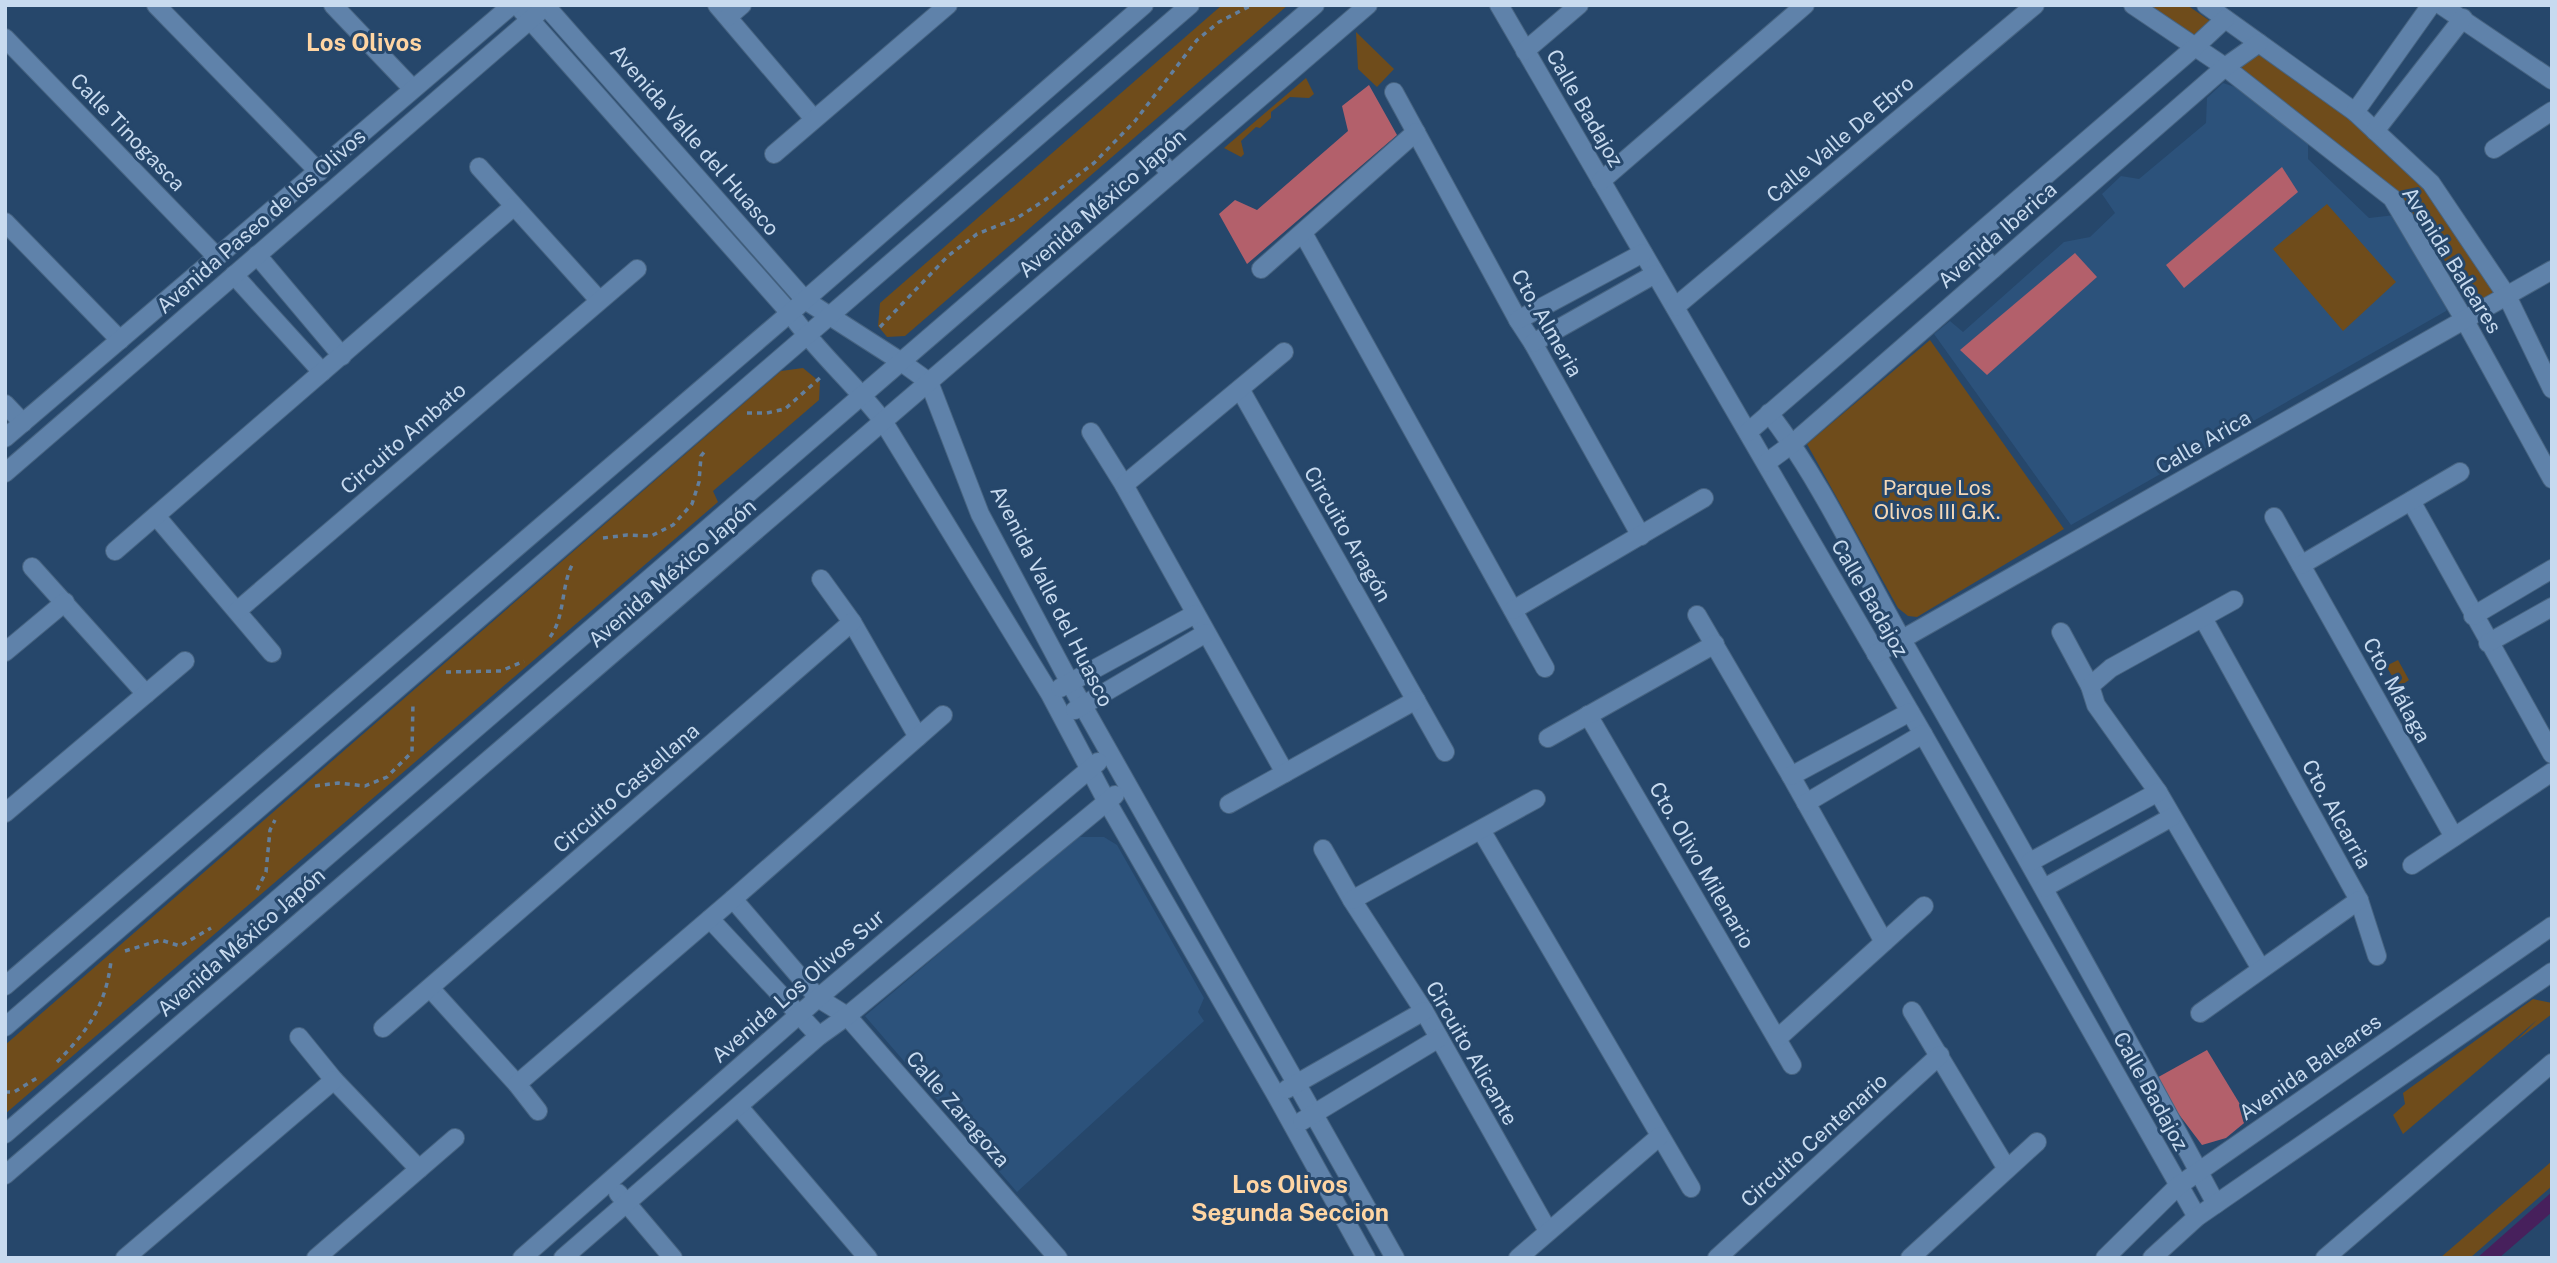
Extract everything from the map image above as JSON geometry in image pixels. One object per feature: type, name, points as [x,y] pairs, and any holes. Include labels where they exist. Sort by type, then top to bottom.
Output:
[{"type":"street","points":[[156,5],[319,172]]},
{"type":"street","points":[[333,5],[413,89]]},
{"type":"street","name":"Avenida Paseo de los Olivos","points":[[5,438],[514,5]]},
{"type":"street","name":"Avenida Valle del Huasco","points":[[514,5],[790,313],[805,335],[862,394],[883,421],[1050,694],[1106,800],[1294,1126],[1366,1258]]},
{"type":"street","points":[[742,5],[723,11],[814,118]]},
{"type":"street","points":[[774,154],[948,5]]},
{"type":"street","points":[[5,986],[790,313],[1144,5]]},
{"type":"street","points":[[5,1027],[1190,5]]},
{"type":"street","name":"Avenida México Japón","points":[[5,1134],[1315,5]]},
{"type":"street","name":"Avenida México Japón","points":[[5,1175],[1367,5]]},
{"type":"street","name":"Calle Badajoz","points":[[1499,5],[1923,734],[2197,1217]]},
{"type":"street","points":[[1525,51],[1579,5]]},
{"type":"street","points":[[1601,181],[1805,5]]},
{"type":"street","name":"Calle Valle De Ebro","points":[[1675,307],[2035,5]]},
{"type":"street","name":"Avenida Baleares","points":[[2133,5],[2225,67],[2392,198],[2464,319],[2552,479]]},
{"type":"street","name":"Avenida Baleares","points":[[2206,5],[2355,112],[2431,183],[2507,296],[2552,389]]},
{"type":"street","points":[[2355,112],[2431,5]]},
{"type":"street","points":[[2441,5],[2552,80]]},
{"type":"street","name":"Avenida Paseo de los Olivos","points":[[5,473],[546,6]]},
{"type":"street","name":"Avenida Valle del Huasco","points":[[546,6],[805,300],[929,382],[980,514],[1110,755],[1395,1258]]},
{"type":"street","points":[[2375,131],[2463,18]]},
{"type":"street","name":"Avenida Iberica","points":[[1748,432],[2196,47],[2225,19]]},
{"type":"street","name":"Calle Tinogasca","points":[[5,38],[217,257]]},
{"type":"street","name":"Avenida Iberica","points":[[1766,463],[1792,444],[2225,67],[2259,43]]},
{"type":"street","name":"Cto. Almeria","points":[[1394,92],[1518,320],[1641,537]]},
{"type":"street","points":[[2494,149],[2552,111]]},
{"type":"street","points":[[1261,268],[1416,131]]},
{"type":"street","points":[[1149,148],[1171,174]]},
{"type":"street","points":[[479,167],[599,300]]},
{"type":"street","points":[[115,551],[513,207]]},
{"type":"street","points":[[5,222],[120,340]]},
{"type":"street","points":[[1303,233],[1545,668]]},
{"type":"street","points":[[1970,241],[1993,269]]},
{"type":"street","points":[[1518,320],[1643,253]]},
{"type":"street","points":[[257,255],[342,356]]},
{"type":"street","name":"Circuito Ambato","points":[[237,611],[637,269]]},
{"type":"street","name":"Calle Arica","points":[[1876,654],[2552,270]]},
{"type":"street","points":[[1533,343],[1656,274]]},
{"type":"street","points":[[234,275],[322,372]]},
{"type":"street","points":[[1124,485],[1284,352]]},
{"type":"street","name":"Circuito Aragón","points":[[1240,389],[1445,752]]},
{"type":"street","points":[[5,404],[23,423]]},
{"type":"street","name":"Calle Badajoz","points":[[1769,414],[1792,444],[2030,862],[2216,1204]]},
{"type":"street","points":[[1091,432],[1124,485],[1285,773]]},
{"type":"street","points":[[2301,565],[2460,472]]},
{"type":"street","points":[[1513,610],[1704,498]]},
{"type":"street","points":[[2411,501],[2552,754]]},
{"type":"street","points":[[156,516],[272,653]]},
{"type":"street","name":"Cto. Málaga","points":[[2274,517],[2454,837]]},
{"type":"street","points":[[32,567],[146,694]]},
{"type":"street","points":[[2473,616],[2552,569]]},
{"type":"street","points":[[821,579],[852,622],[918,737]]},
{"type":"street","points":[[2090,685],[2111,668],[2234,600]]},
{"type":"street","points":[[5,652],[65,602]]},
{"type":"street","points":[[2488,643],[2552,607]]},
{"type":"street","points":[[1050,694],[1195,614]]},
{"type":"street","points":[[1698,615],[1884,942]]},
{"type":"street","name":"Cto. Alcarria","points":[[2200,1013],[2359,900],[2203,618]]},
{"type":"street","name":"Circuito Castellana","points":[[383,1028],[852,622]]},
{"type":"street","points":[[2060,632],[2090,685],[2096,705],[2158,792],[2261,969]]},
{"type":"street","points":[[1062,716],[1206,633]]},
{"type":"street","points":[[1548,738],[1715,644]]},
{"type":"street","points":[[5,813],[184,661]]},
{"type":"street","points":[[1229,804],[1416,700]]},
{"type":"street","points":[[1791,776],[1910,712]]},
{"type":"street","points":[[517,1084],[943,715]]},
{"type":"street","name":"Cto. Olivo Milenario","points":[[1588,715],[1792,1065]]},
{"type":"street","points":[[1806,803],[1923,734]]},
{"type":"street","name":"Avenida Los Olivos Sur","points":[[522,1258],[818,998],[1090,766],[1110,755]]},
{"type":"street","points":[[2412,865],[2552,772]]},
{"type":"street","points":[[563,1258],[819,1036],[847,1016],[1106,800],[1128,787]]},
{"type":"street","points":[[2030,862],[2158,792]]},
{"type":"street","points":[[1352,900],[1536,799]]},
{"type":"street","points":[[2044,888],[2172,817]]},
{"type":"street","points":[[1481,830],[1691,1188]]},
{"type":"street","name":"Circuito Alicante","points":[[1323,849],[1352,900],[1424,1011],[1548,1231]]},
{"type":"street","points":[[733,899],[818,998]]},
{"type":"street","points":[[2359,900],[2377,956]]},
{"type":"street","points":[[1778,1038],[1924,906]]},
{"type":"street","points":[[710,919],[797,1016],[819,1036]]},
{"type":"street","name":"Avenida Baleares","points":[[2105,1258],[2178,1186],[2552,926]]},
{"type":"street","points":[[2152,1258],[2197,1217],[2552,972]]},
{"type":"street","points":[[430,988],[538,1111]]},
{"type":"street","name":"Calle Zaragoza","points":[[818,998],[847,1016],[1058,1258]]},
{"type":"street","points":[[1276,1095],[1424,1011]]},
{"type":"street","points":[[1912,1011],[2007,1169]]},
{"type":"street","points":[[299,1037],[334,1080],[419,1169]]},
{"type":"street","points":[[1294,1126],[1439,1038]]},
{"type":"street","points":[[2106,1058],[2129,1045]]},
{"type":"street","name":"Circuito Centenario","points":[[1717,1258],[1940,1055]]},
{"type":"street","points":[[2325,1258],[2552,1063]]},
{"type":"street","points":[[125,1258],[334,1080]]},
{"type":"street","points":[[739,1107],[868,1258]]},
{"type":"street","points":[[1518,1258],[1660,1136]]},
{"type":"street","points":[[316,1258],[454,1138]]},
{"type":"street","points":[[1910,1258],[2037,1142]]},
{"type":"street","points":[[609,1183],[673,1258]]},
{"type":"path","points":[[866,339],[890,318],[948,256],[977,234],[1017,218],[1070,184],[1135,121],[1197,40],[1219,22],[1252,5]]},
{"type":"path","points":[[739,417],[748,412],[767,413],[785,409],[835,365]]},
{"type":"path","points":[[598,538],[651,536],[673,525],[692,504],[699,482],[701,456],[707,448]]},
{"type":"path","points":[[544,644],[557,628],[563,592],[570,567],[575,560]]},
{"type":"path","points":[[439,676],[445,672],[501,671],[524,661]]},
{"type":"path","points":[[312,786],[338,783],[365,786],[387,777],[412,752],[412,704],[419,693]]},
{"type":"path","points":[[256,892],[266,872],[270,830],[283,811]]},
{"type":"path","points":[[119,952],[162,940],[180,946],[216,926]]},
{"type":"path","points":[[49,1068],[79,1039],[96,1016],[108,986],[111,958]]},
{"type":"path","points":[[5,1093],[15,1092],[41,1075]]},
{"type":"shaded area","points":[[2223,83],[2238,88],[2308,142],[2308,159],[2369,218],[2395,215],[2449,305],[2446,311],[2071,525],[1934,334],[1950,321],[1963,332],[2064,242],[2090,237],[2115,213],[2102,194],[2121,176],[2139,179],[2206,123],[2207,98]]},
{"type":"shaded area","points":[[1077,837],[1104,837],[1117,845],[1204,998],[1198,1012],[1204,1021],[1017,1192],[865,1016]]},
{"type":"shaded area","points":[[2552,1192],[2552,1212],[2499,1258],[2477,1258]]},
{"type":"green space","points":[[1222,5],[1288,5],[905,336],[887,337],[878,326],[880,303]]},
{"type":"green space","points":[[2149,5],[2187,5],[2213,23],[2199,40]]},
{"type":"green space","points":[[1356,32],[1394,69],[1377,87],[1358,69]]},
{"type":"green space","points":[[2260,50],[2329,100],[2427,184],[2508,290],[2478,304],[2395,196],[2235,71]]},
{"type":"green space","points":[[1306,78],[1314,94],[1309,98],[1290,97],[1271,112],[1271,118],[1241,141],[1244,154],[1241,157],[1224,148]]},
{"type":"green space","points":[[2327,204],[2396,282],[2343,331],[2273,249]]},
{"type":"green space","name":"Parque Los Olivos III G.K.","points":[[1930,340],[2064,529],[1917,617],[1908,616],[1898,608],[1807,444]]},
{"type":"green space","points":[[803,368],[820,382],[819,400],[713,491],[718,502],[5,1114],[5,1045],[781,371]]},
{"type":"green space","points":[[2398,660],[2409,680],[2399,687],[2386,666]]},
{"type":"green space","points":[[2533,999],[2552,1003],[2552,1014],[2516,1041],[2537,1020],[2403,1134],[2393,1115],[2405,1104],[2403,1093]]},
{"type":"green space","points":[[2552,1161],[2552,1186],[2470,1258],[2440,1258]]},
{"type":"building","points":[[1369,85],[1397,135],[1247,264],[1219,214],[1235,200],[1257,210],[1348,131],[1342,106]]},
{"type":"building","points":[[2282,167],[2298,192],[2184,288],[2166,265]]},
{"type":"building","points":[[2075,253],[2097,277],[1987,375],[1960,350]]},
{"type":"building","points":[[2207,1050],[2249,1119],[2226,1138],[2202,1145],[2153,1080]]},
{"type":"district","name":"Los Olivos","points":[[364,42]]},
{"type":"district","name":"Los Olivos Segunda Seccion","points":[[1290,1198]]}]
